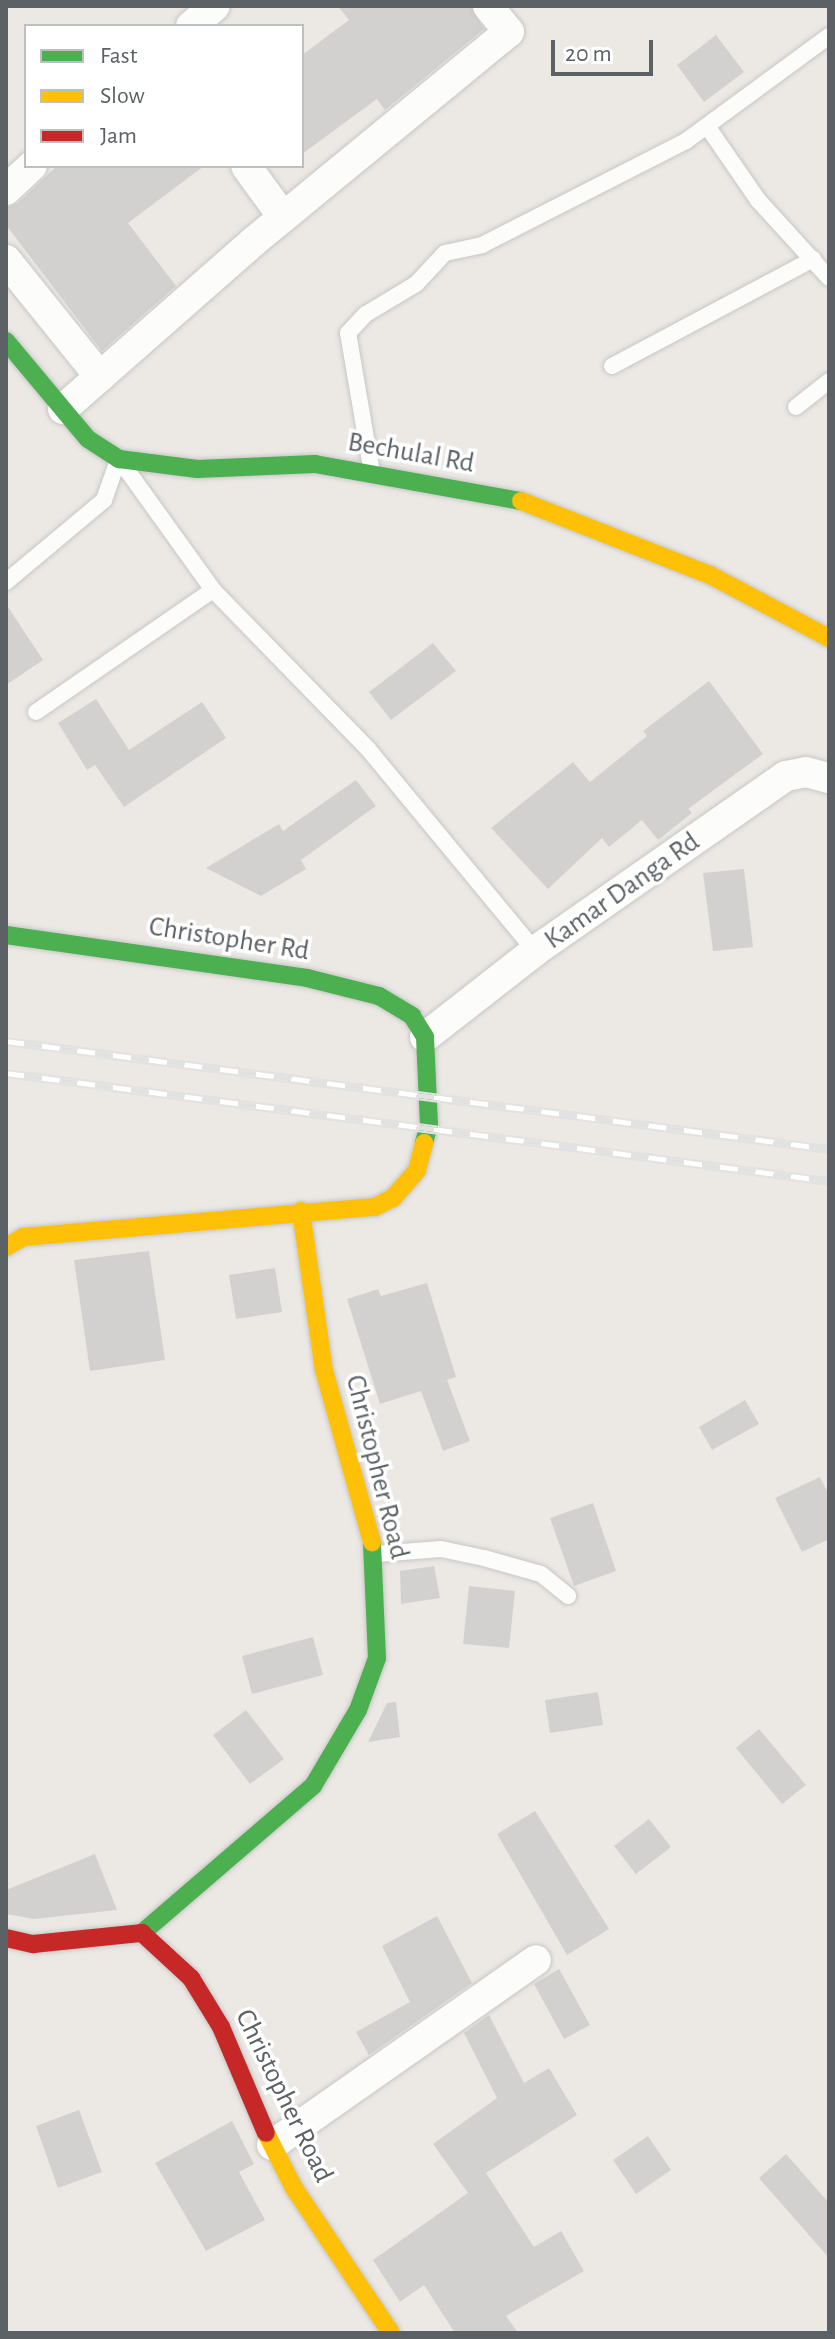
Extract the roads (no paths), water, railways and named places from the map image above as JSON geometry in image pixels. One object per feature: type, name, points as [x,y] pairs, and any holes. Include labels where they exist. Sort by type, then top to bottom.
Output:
[{"type":"street","points":[[193,24],[215,6]]},
{"type":"street","points":[[63,409],[283,217],[509,32],[488,6]]},
{"type":"street","points":[[6,190],[30,168]]},
{"type":"street","points":[[247,168],[283,217]]},
{"type":"street","points":[[6,260],[100,377]]},
{"type":"street","name":"Bechulal Rd","points":[[6,341],[88,439],[119,459],[197,469],[315,464],[533,503],[710,575],[829,638]]},
{"type":"street","name":"Kamar Danga Rd","points":[[425,1037],[535,951],[786,776],[806,772],[829,778]]},
{"type":"street","name":"Christopher Rd","points":[[6,935],[307,978],[379,996],[412,1016],[425,1037]]},
{"type":"street","points":[[6,1247],[23,1237],[375,1207],[407,1185],[417,1170],[429,1125],[425,1037]]},
{"type":"street","name":"Christopher Road","points":[[301,1211],[324,1370],[375,1554],[377,1658],[358,1710],[313,1786],[142,1933],[191,1978],[221,2027],[294,2188],[391,2333]]},
{"type":"street","points":[[6,1938],[33,1944],[142,1933]]},
{"type":"street","points":[[272,2145],[536,1960]]},
{"type":"lane","points":[[372,475],[348,333],[366,314],[416,284],[445,253],[482,245],[572,203],[707,126],[827,41]]},
{"type":"lane","points":[[707,126],[758,200],[829,278]]},
{"type":"lane","points":[[612,366],[813,259]]},
{"type":"lane","points":[[796,407],[829,381]]},
{"type":"lane","points":[[6,582],[104,500],[119,459]]},
{"type":"lane","points":[[119,459],[213,590],[368,749],[535,951]]},
{"type":"lane","points":[[36,712],[213,590]]},
{"type":"lane","points":[[375,1554],[441,1549],[484,1558],[541,1574],[568,1596]]},
{"type":"railway","points":[[6,1041],[829,1149]]},
{"type":"railway","points":[[6,1073],[829,1181]]}]
